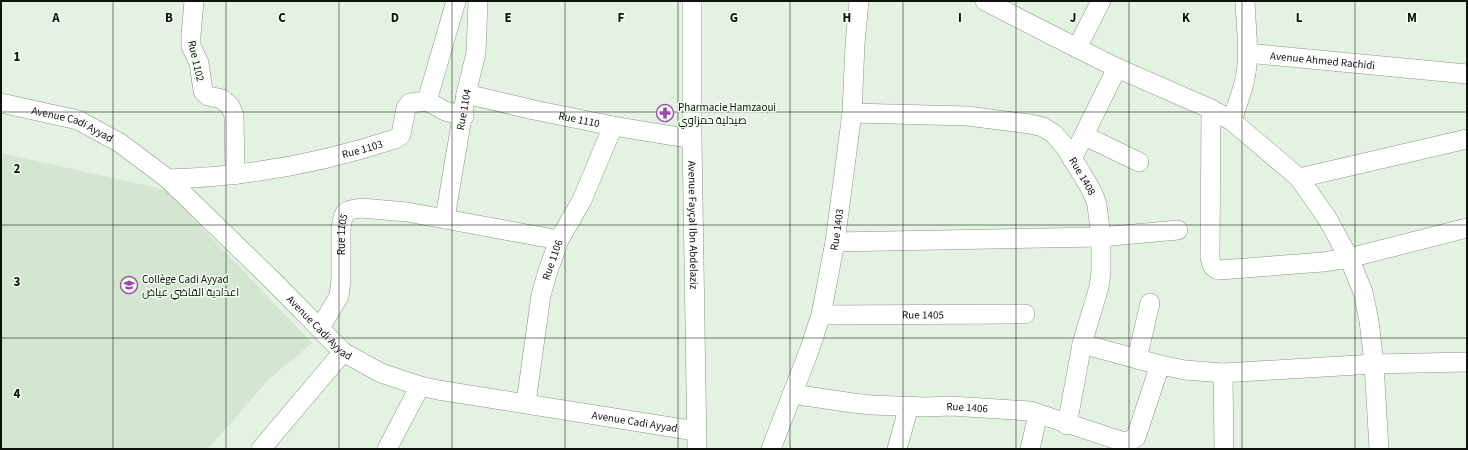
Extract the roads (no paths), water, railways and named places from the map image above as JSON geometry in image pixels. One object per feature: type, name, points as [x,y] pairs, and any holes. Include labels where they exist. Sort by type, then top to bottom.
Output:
[{"type":"street","name":"Rue 1102","points":[[194,1],[191,35],[192,46],[199,63],[203,91],[208,96],[222,99],[230,106],[234,115],[235,175]]},
{"type":"street","points":[[456,1],[427,101],[445,111],[464,116]]},
{"type":"street","name":"Rue 1104","points":[[445,218],[464,116],[466,94],[476,54],[478,1]]},
{"type":"street","name":"Avenue Fayçal Ibn Abdelaziz","points":[[692,1],[692,139],[697,440]]},
{"type":"street","name":"Rue 1403","points":[[771,449],[821,315],[835,242],[852,113],[858,1]]},
{"type":"street","points":[[985,1],[1011,7],[1077,48],[1117,68],[1211,109],[1232,121],[1299,178],[1327,218],[1349,258],[1363,292],[1369,320],[1374,364],[1379,449]]},
{"type":"street","points":[[1077,48],[1100,1]]},
{"type":"street","points":[[1232,121],[1245,79],[1248,53],[1245,1]]},
{"type":"street","name":"Avenue Ahmed Rachidi","points":[[1248,53],[1467,74]]},
{"type":"street","points":[[1072,160],[1117,68]]},
{"type":"street","name":"Rue 1110","points":[[466,94],[613,126],[692,139]]},
{"type":"street","name":"Rue 1103","points":[[168,179],[235,175],[272,169],[328,157],[395,139],[401,135],[406,108],[410,103],[427,101]]},
{"type":"street","name":"Avenue Cadi Ayyad","points":[[1,103],[78,120],[120,142],[168,179],[343,352],[381,373],[420,386],[438,390],[526,403],[697,440]]},
{"type":"street","points":[[1211,109],[1210,257],[1211,264],[1214,269],[1218,270],[1323,262],[1349,258],[1467,228]]},
{"type":"street","name":"Rue 1408","points":[[852,113],[967,116],[1030,124],[1043,127],[1054,134],[1063,144],[1090,186],[1094,196],[1101,237],[1101,272],[1082,344],[1067,425]]},
{"type":"street","name":"Rue 1106","points":[[526,403],[541,295],[548,271],[559,240],[582,200],[613,126]]},
{"type":"street","points":[[1085,136],[1139,162]]},
{"type":"street","points":[[1299,178],[1467,139]]},
{"type":"street","name":"Rue 1105","points":[[320,328],[339,296],[341,280],[341,228],[345,213],[350,210],[361,208],[407,212],[445,218]]},
{"type":"street","points":[[445,218],[559,240]]},
{"type":"street","points":[[835,242],[1101,237],[1178,230]]},
{"type":"street","points":[[1137,359],[1150,303]]},
{"type":"street","name":"Rue 1405","points":[[821,315],[1025,314]]},
{"type":"street","points":[[1082,344],[1160,365],[1185,370],[1223,373],[1374,364],[1467,362]]},
{"type":"street","points":[[262,449],[343,352]]},
{"type":"street","name":"Rue 1406","points":[[792,394],[853,403],[909,406],[951,406],[1016,410],[1038,414],[1067,425],[1124,442],[1130,441],[1136,437],[1160,365]]},
{"type":"street","points":[[1223,373],[1224,449]]},
{"type":"street","points":[[387,449],[420,386]]},
{"type":"street","points":[[897,449],[909,406]]},
{"type":"street","points":[[1030,449],[1038,414]]},
{"type":"place","name":"Pharmacie Hamzaoui صيدلية حمزاوي","points":[[665,113]]},
{"type":"place","name":"Collège Cadi Ayyad اعدادية القاضي عياض","points":[[129,285]]}]
